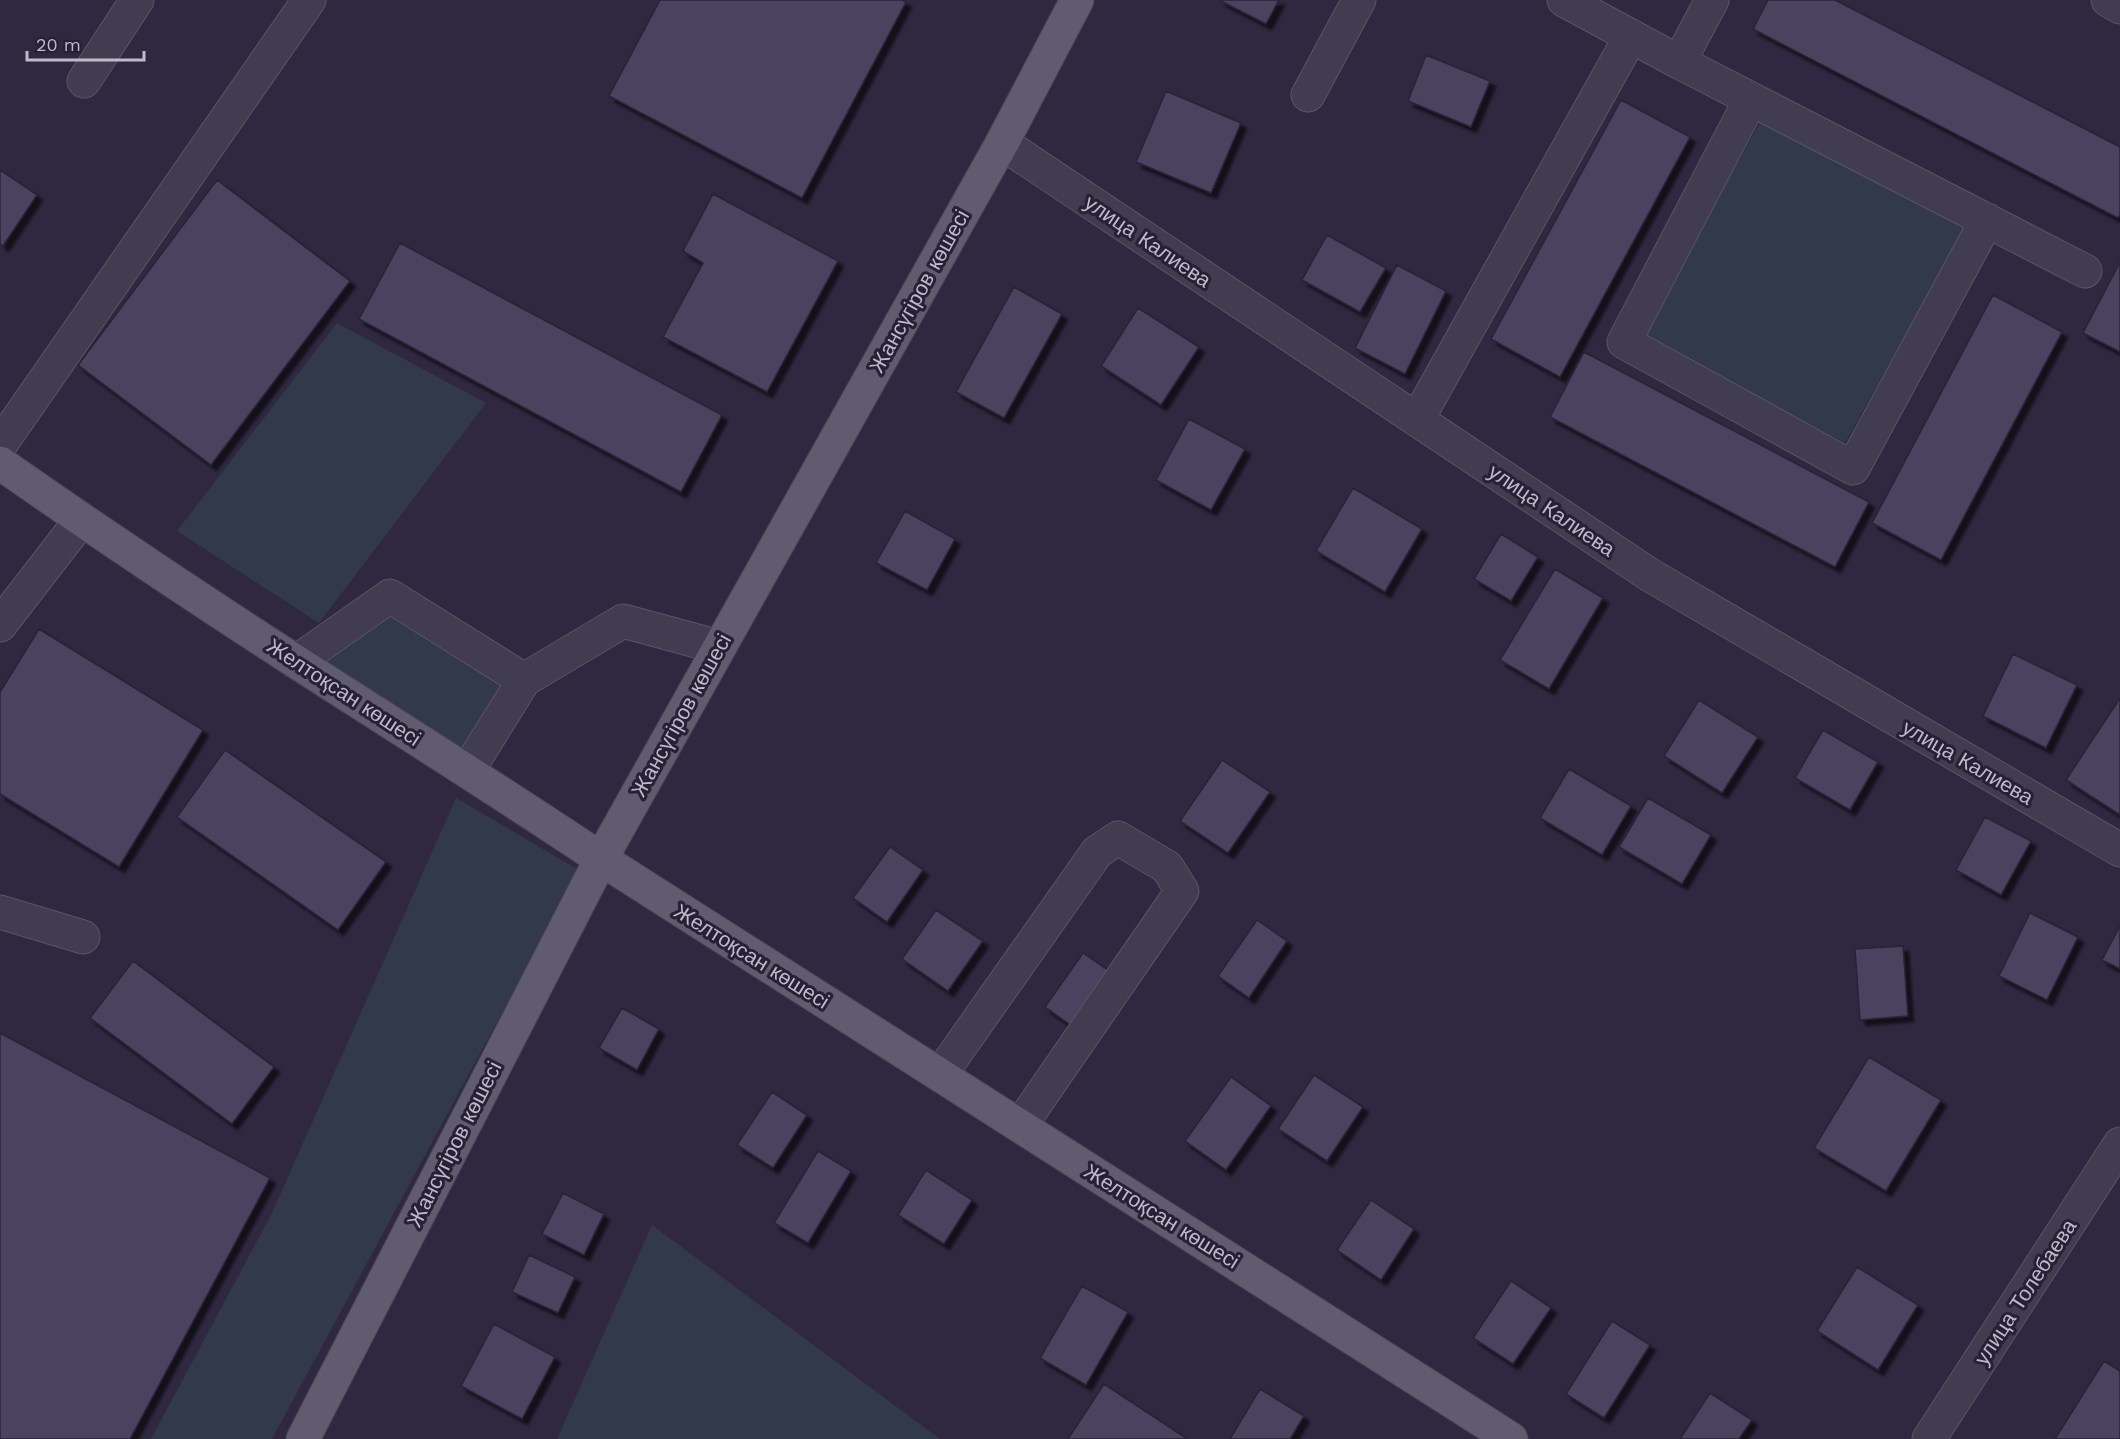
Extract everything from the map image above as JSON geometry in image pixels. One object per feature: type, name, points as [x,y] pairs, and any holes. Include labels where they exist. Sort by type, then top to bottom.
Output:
[{"type":"main road","name":"Жансүгіров көшесі","points":[[303,1439],[601,859],[1002,143],[1077,0]]},
{"type":"main road","name":"Желтоқсан көшесі","points":[[0,463],[81,520],[296,662],[1510,1439]]},
{"type":"street","points":[[84,81],[137,0]]},
{"type":"street","points":[[0,445],[309,0]]},
{"type":"street","points":[[1308,95],[1359,0]]},
{"type":"street","points":[[1564,0],[1679,62],[2085,271]]},
{"type":"street","points":[[1679,62],[1712,0]]},
{"type":"street","points":[[2108,0],[2120,7]]},
{"type":"street","points":[[1417,420],[1631,36]]},
{"type":"street","points":[[1751,99],[1624,342],[1853,468],[1987,220]]},
{"type":"street","name":"улица Калиева","points":[[1002,143],[1650,575],[2120,850]]},
{"type":"street","points":[[0,625],[81,520]]},
{"type":"street","points":[[296,662],[390,596],[524,680]]},
{"type":"street","points":[[468,770],[524,680],[623,621],[719,647]]},
{"type":"street","points":[[940,1075],[1097,852],[1118,838],[1167,867],[1182,891],[1020,1126]]},
{"type":"street","points":[[0,912],[83,937]]},
{"type":"street","name":"улица Толебаева","points":[[1929,1439],[2120,1144]]},
{"type":"shaded area","points":[[1768,108],[1967,225],[1845,443],[1642,335]]},
{"type":"shaded area","points":[[337,323],[486,403],[319,623],[177,531]]},
{"type":"shaded area","points":[[389,612],[502,686],[462,749],[317,660]]},
{"type":"shaded area","points":[[456,798],[579,870],[272,1439],[151,1439],[272,1213]]},
{"type":"shaded area","points":[[652,1225],[940,1439],[557,1439]]},
{"type":"building","points":[[660,0],[902,0],[906,2],[802,198],[609,96]]},
{"type":"building","points":[[1219,0],[1279,0],[1266,24]]},
{"type":"building","points":[[1768,0],[1835,0],[2120,147],[2120,215],[2118,218],[1753,29]]},
{"type":"building","points":[[1426,55],[1490,81],[1471,127],[1408,101]]},
{"type":"building","points":[[1166,91],[1241,123],[1211,193],[1136,162]]},
{"type":"building","points":[[1621,100],[1690,137],[1560,377],[1491,339]]},
{"type":"building","points":[[0,170],[37,195],[3,246],[0,244]]},
{"type":"building","points":[[217,180],[350,281],[211,465],[78,365]]},
{"type":"building","points":[[713,194],[838,261],[767,392],[663,337],[703,263],[683,251]]},
{"type":"building","points":[[1327,235],[1386,268],[1360,312],[1302,280]]},
{"type":"building","points":[[400,243],[722,415],[681,492],[359,319]]},
{"type":"building","points":[[2120,262],[2120,352],[2083,333]]},
{"type":"building","points":[[1397,265],[1446,291],[1405,374],[1355,348]]},
{"type":"building","points":[[1014,287],[1062,314],[1004,418],[956,392]]},
{"type":"building","points":[[1993,295],[2062,332],[1941,560],[1872,523]]},
{"type":"building","points":[[1138,308],[1199,347],[1161,405],[1101,366]]},
{"type":"building","points":[[1584,352],[1869,502],[1835,567],[1550,417]]},
{"type":"building","points":[[1189,419],[1245,449],[1211,510],[1156,480]]},
{"type":"building","points":[[1353,488],[1422,529],[1385,592],[1316,551]]},
{"type":"building","points":[[905,511],[955,539],[927,590],[876,563]]},
{"type":"building","points":[[1501,534],[1538,557],[1511,601],[1474,579]]},
{"type":"building","points":[[1555,569],[1603,598],[1549,689],[1500,660]]},
{"type":"building","points":[[39,629],[203,730],[119,867],[0,794],[0,692]]},
{"type":"building","points":[[2013,654],[2077,685],[2046,748],[1983,716]]},
{"type":"building","points":[[2120,698],[2120,815],[2066,780]]},
{"type":"building","points":[[1699,700],[1758,737],[1722,793],[1664,756]]},
{"type":"building","points":[[1823,730],[1878,762],[1850,810],[1795,778]]},
{"type":"building","points":[[225,750],[386,862],[338,930],[177,817]]},
{"type":"building","points":[[1222,760],[1270,792],[1228,853],[1180,821]]},
{"type":"building","points":[[1569,769],[1631,806],[1602,855],[1540,818]]},
{"type":"building","points":[[1648,798],[1711,835],[1682,884],[1619,847]]},
{"type":"building","points":[[1985,817],[2031,841],[2001,895],[1956,870]]},
{"type":"building","points":[[890,847],[923,870],[887,922],[853,898]]},
{"type":"building","points":[[936,910],[983,941],[948,991],[902,959]]},
{"type":"building","points":[[2030,913],[2078,937],[2047,1000],[1999,976]]},
{"type":"building","points":[[1257,920],[1287,941],[1249,998],[1218,976]]},
{"type":"building","points":[[2120,926],[2120,969],[2102,960]]},
{"type":"building","points":[[1903,946],[1908,1016],[1860,1020],[1855,949]]},
{"type":"building","points":[[1083,953],[1115,975],[1076,1029],[1045,1007]]},
{"type":"building","points":[[133,961],[274,1067],[232,1124],[90,1018]]},
{"type":"building","points":[[622,1008],[659,1029],[637,1070],[599,1048]]},
{"type":"building","points":[[0,1033],[270,1178],[130,1439],[0,1439]]},
{"type":"building","points":[[1869,1057],[1941,1100],[1886,1191],[1814,1148]]},
{"type":"building","points":[[1314,1075],[1363,1107],[1327,1161],[1278,1129]]},
{"type":"building","points":[[1231,1077],[1271,1106],[1226,1170],[1185,1141]]},
{"type":"building","points":[[772,1092],[807,1115],[773,1168],[737,1145]]},
{"type":"building","points":[[818,1151],[851,1171],[808,1243],[774,1223]]},
{"type":"building","points":[[926,1170],[972,1200],[944,1244],[898,1215]]},
{"type":"building","points":[[563,1193],[604,1214],[584,1255],[542,1234]]},
{"type":"building","points":[[1371,1200],[1414,1229],[1381,1280],[1337,1250]]},
{"type":"building","points":[[529,1255],[575,1277],[558,1313],[512,1292]]},
{"type":"building","points":[[1857,1267],[1918,1305],[1878,1370],[1817,1331]]},
{"type":"building","points":[[1511,1281],[1551,1308],[1513,1364],[1473,1338]]},
{"type":"building","points":[[1082,1286],[1128,1312],[1086,1385],[1040,1358]]},
{"type":"building","points":[[1612,1321],[1650,1345],[1604,1418],[1566,1394]]},
{"type":"building","points":[[494,1324],[555,1357],[522,1419],[461,1386]]},
{"type":"building","points":[[2104,1361],[2120,1371],[2120,1439],[2055,1439]]},
{"type":"building","points":[[1104,1384],[1186,1438],[1068,1439]]},
{"type":"building","points":[[1260,1389],[1304,1416],[1290,1439],[1230,1439]]},
{"type":"building","points":[[1710,1393],[1752,1420],[1739,1439],[1680,1439]]}]
